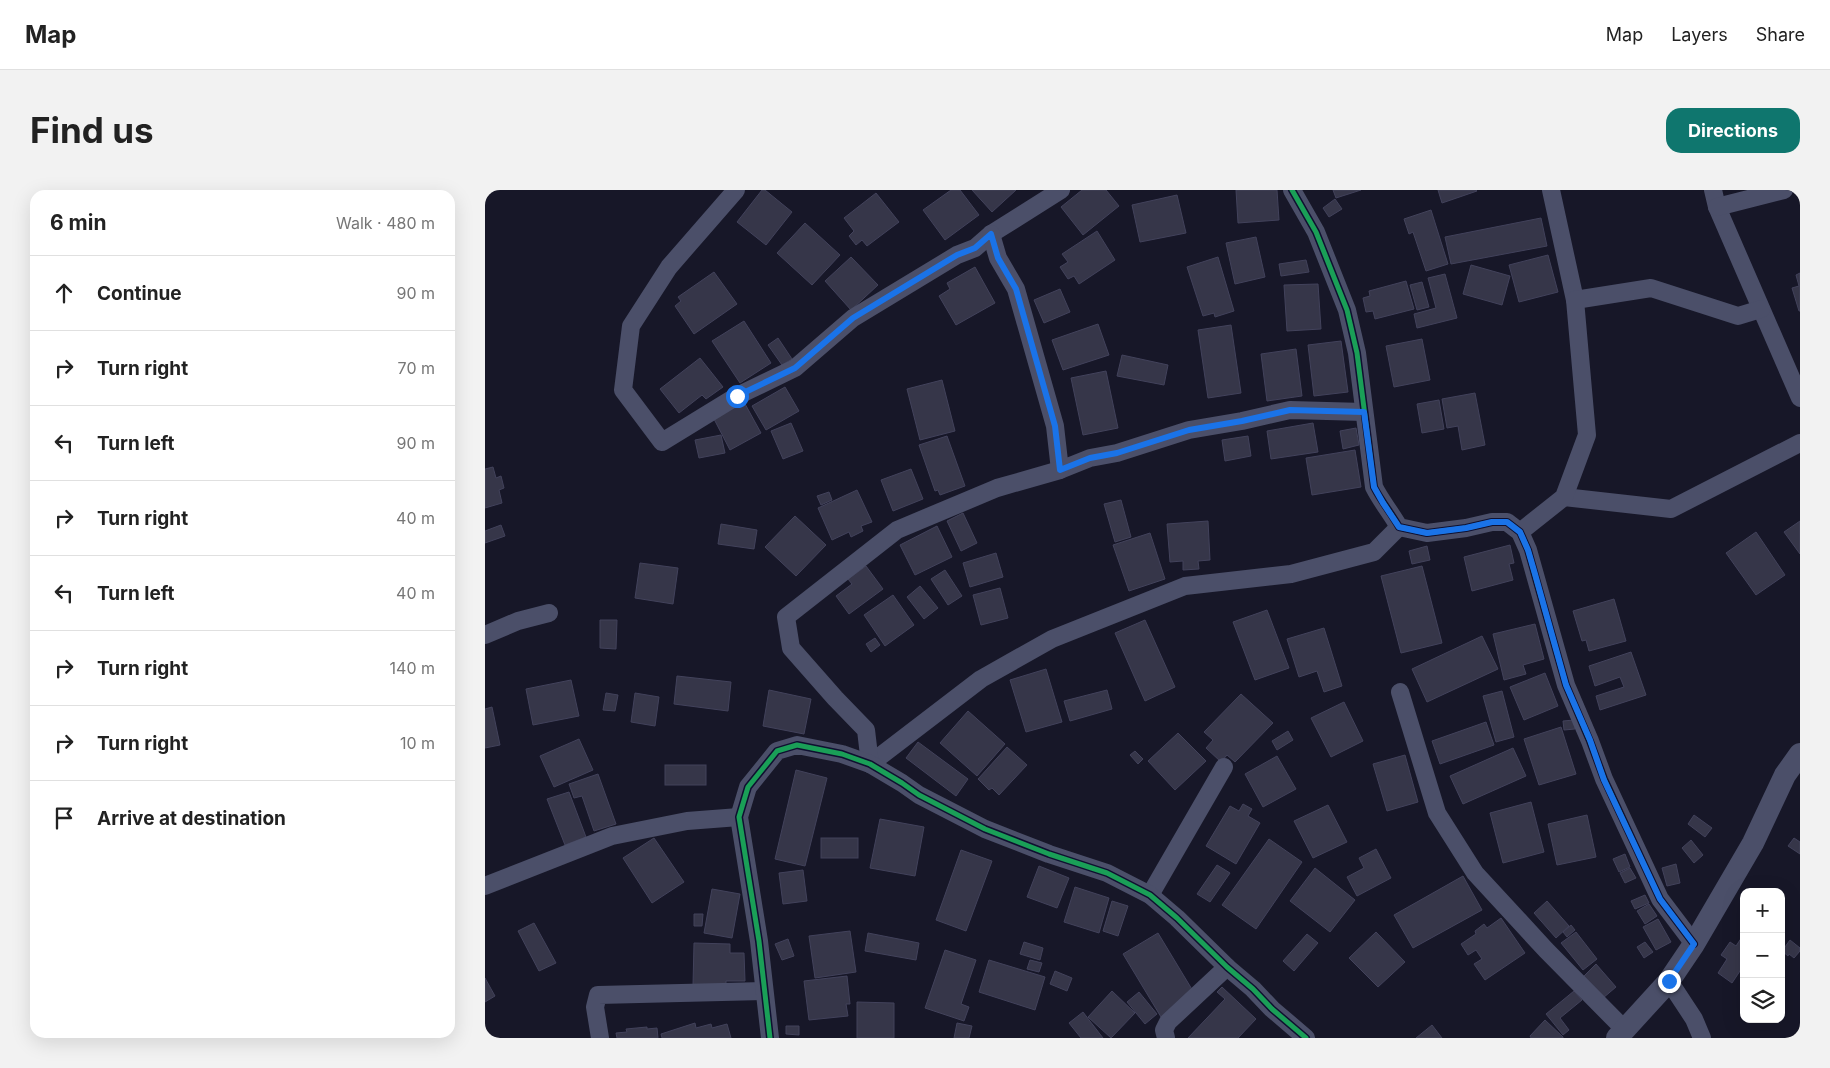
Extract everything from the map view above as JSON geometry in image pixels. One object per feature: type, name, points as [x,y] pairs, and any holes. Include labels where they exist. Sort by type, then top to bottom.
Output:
[{"type":"street","points":[[736,190],[669,267],[631,326],[623,390],[661,442],[737,396],[795,368],[853,318],[957,255],[975,248],[991,234],[1061,190]]},
{"type":"street","points":[[1292,190],[1316,232],[1347,310],[1357,353],[1374,487],[1399,527],[1427,533],[1466,528],[1492,522],[1507,522],[1520,532],[1533,566],[1566,685],[1590,740],[1604,780],[1660,899],[1694,944]]},
{"type":"street","points":[[1520,532],[1564,497],[1587,435],[1575,300],[1551,190]]},
{"type":"street","points":[[1713,190],[1717,208],[1800,398]]},
{"type":"street","points":[[1717,208],[1784,190]]},
{"type":"street","points":[[991,234],[998,258],[1016,289],[1055,426],[1060,470]]},
{"type":"street","points":[[1575,300],[1651,288],[1738,316],[1761,309]]},
{"type":"street","points":[[870,764],[866,730],[791,648],[786,617],[897,530],[997,488],[1060,470],[1090,458],[1117,453],[1189,430],[1290,410],[1364,412]]},
{"type":"street","points":[[1564,497],[1671,509],[1800,443]]},
{"type":"street","points":[[870,764],[981,679],[1052,640],[1185,586],[1291,574],[1375,552],[1399,527]]},
{"type":"street","points":[[485,635],[518,621],[549,613]]},
{"type":"street","points":[[1400,692],[1437,813],[1475,873],[1621,1034],[1669,981],[1694,944],[1753,843],[1785,774],[1800,754]]},
{"type":"street","points":[[770,1038],[759,941],[739,817],[748,787],[777,751],[797,745],[842,754],[870,764],[902,782],[919,795],[985,829],[1049,854],[1107,873],[1151,895],[1253,989],[1272,1009],[1306,1038]]},
{"type":"street","points":[[1151,895],[1224,767]]},
{"type":"street","points":[[485,886],[612,836],[687,821],[739,817]]},
{"type":"street","points":[[1166,1038],[1164,1030],[1167,1022],[1227,967]]},
{"type":"street","points":[[1669,981],[1703,1038]]},
{"type":"street","points":[[600,1038],[595,1007],[598,995],[764,991]]},
{"type":"building","points":[[762,190],[765,190],[792,212],[766,245],[737,222]]},
{"type":"building","points":[[951,190],[960,190],[979,215],[945,240],[923,210]]},
{"type":"building","points":[[972,190],[1016,190],[992,212]]},
{"type":"building","points":[[1082,190],[1106,190],[1119,206],[1083,235],[1061,207]]},
{"type":"building","points":[[1236,190],[1277,190],[1279,220],[1238,223]]},
{"type":"building","points":[[1333,190],[1361,190],[1336,198]]},
{"type":"building","points":[[1438,190],[1476,190],[1477,191],[1442,203]]},
{"type":"building","points":[[876,193],[899,222],[867,246],[862,240],[856,245],[849,236],[854,231],[844,218]]},
{"type":"building","points":[[1177,195],[1186,233],[1140,242],[1132,205]]},
{"type":"building","points":[[1335,199],[1342,209],[1329,217],[1323,208]]},
{"type":"building","points":[[1431,210],[1448,264],[1426,271],[1413,232],[1409,234],[1404,219]]},
{"type":"building","points":[[1541,218],[1547,246],[1451,264],[1445,237]]},
{"type":"building","points":[[805,223],[840,255],[812,285],[777,253]]},
{"type":"building","points":[[1097,231],[1115,260],[1079,284],[1074,276],[1068,279],[1060,267],[1068,262],[1062,254]]},
{"type":"building","points":[[1256,237],[1265,277],[1235,284],[1226,243]]},
{"type":"building","points":[[1548,255],[1558,292],[1519,302],[1509,265]]},
{"type":"building","points":[[851,257],[878,285],[851,310],[825,281]]},
{"type":"building","points":[[1218,257],[1234,311],[1215,317],[1214,313],[1203,316],[1187,267]]},
{"type":"building","points":[[1306,260],[1309,272],[1281,276],[1279,264]]},
{"type":"building","points":[[1471,265],[1510,276],[1502,305],[1463,294]]},
{"type":"building","points":[[975,267],[995,303],[956,325],[939,296],[950,289],[947,283]]},
{"type":"building","points":[[714,272],[737,304],[694,334],[675,306],[681,301],[678,297]]},
{"type":"building","points":[[1800,273],[1799,311],[1792,288],[1799,286],[1796,275]]},
{"type":"building","points":[[1445,274],[1457,318],[1417,328],[1414,314],[1436,308],[1428,278]]},
{"type":"building","points":[[1406,281],[1414,309],[1375,319],[1373,311],[1366,312],[1363,298],[1370,296],[1369,291]]},
{"type":"building","points":[[1422,282],[1429,307],[1417,310],[1410,285]]},
{"type":"building","points":[[1318,284],[1321,329],[1287,331],[1284,285]]},
{"type":"building","points":[[1060,289],[1070,312],[1044,323],[1034,300]]},
{"type":"building","points":[[744,321],[771,363],[740,383],[712,341]]},
{"type":"building","points":[[1098,324],[1109,355],[1063,370],[1052,340]]},
{"type":"building","points":[[1231,325],[1241,393],[1208,398],[1198,330]]},
{"type":"building","points":[[778,338],[792,359],[782,365],[768,345]]},
{"type":"building","points":[[1422,339],[1430,380],[1394,387],[1386,346]]},
{"type":"building","points":[[1341,341],[1348,392],[1314,396],[1308,345]]},
{"type":"building","points":[[1296,349],[1302,396],[1267,401],[1261,354]]},
{"type":"building","points":[[1122,355],[1168,365],[1164,385],[1117,376]]},
{"type":"building","points":[[700,358],[723,387],[706,399],[702,395],[679,413],[660,389]]},
{"type":"building","points":[[1106,371],[1118,428],[1083,435],[1071,378]]},
{"type":"building","points":[[942,380],[955,431],[920,440],[907,389]]},
{"type":"building","points":[[785,387],[799,411],[766,430],[752,406]]},
{"type":"building","points":[[1475,393],[1485,445],[1462,450],[1458,426],[1447,428],[1442,399]]},
{"type":"building","points":[[1439,400],[1444,429],[1422,433],[1417,404]]},
{"type":"building","points":[[744,402],[761,433],[730,450],[714,419]]},
{"type":"building","points":[[791,423],[803,451],[783,459],[771,431]]},
{"type":"building","points":[[1313,423],[1318,452],[1271,459],[1267,431]]},
{"type":"building","points":[[1356,428],[1359,445],[1343,449],[1340,431]]},
{"type":"building","points":[[721,435],[725,453],[699,458],[695,440]]},
{"type":"building","points":[[947,436],[965,486],[940,495],[938,490],[935,491],[919,445]]},
{"type":"building","points":[[1248,436],[1251,456],[1225,461],[1222,440]]},
{"type":"building","points":[[1355,450],[1361,487],[1312,495],[1306,458]]},
{"type":"building","points":[[493,467],[496,478],[501,476],[504,488],[499,490],[502,503],[485,508],[485,469]]},
{"type":"building","points":[[911,469],[923,499],[893,511],[881,480]]},
{"type":"building","points":[[857,490],[872,522],[861,526],[863,531],[851,537],[849,532],[832,540],[818,508]]},
{"type":"building","points":[[829,492],[832,500],[821,505],[817,496]]},
{"type":"building","points":[[1121,500],[1131,537],[1115,542],[1104,504]]},
{"type":"building","points":[[963,513],[977,543],[961,551],[947,521]]},
{"type":"building","points":[[795,516],[826,545],[796,576],[765,547]]},
{"type":"building","points":[[1208,521],[1210,560],[1198,561],[1199,569],[1183,570],[1183,561],[1170,562],[1167,524]]},
{"type":"building","points":[[1800,521],[1800,554],[1784,532]]},
{"type":"building","points":[[721,524],[757,530],[754,549],[718,544]]},
{"type":"building","points":[[501,525],[505,536],[485,543],[485,531]]},
{"type":"building","points":[[937,526],[952,557],[915,575],[900,545]]},
{"type":"building","points":[[1756,532],[1785,575],[1756,595],[1726,553]]},
{"type":"building","points":[[1150,533],[1165,579],[1129,591],[1113,545]]},
{"type":"building","points":[[1510,545],[1514,563],[1509,564],[1513,580],[1472,591],[1464,557]]},
{"type":"building","points":[[1427,546],[1430,560],[1412,564],[1409,551]]},
{"type":"building","points":[[996,553],[1003,577],[970,587],[963,563]]},
{"type":"building","points":[[640,563],[678,568],[673,604],[635,598]]},
{"type":"building","points":[[866,566],[883,589],[849,614],[836,596],[852,584],[848,579]]},
{"type":"building","points":[[1422,566],[1442,643],[1401,653],[1381,576]]},
{"type":"building","points":[[945,570],[962,596],[948,605],[931,579]]},
{"type":"building","points":[[920,586],[938,608],[924,619],[907,597]]},
{"type":"building","points":[[1000,588],[1008,618],[981,625],[973,595]]},
{"type":"building","points":[[893,595],[914,625],[885,646],[864,615]]},
{"type":"building","points":[[1614,599],[1626,641],[1589,651],[1586,640],[1582,641],[1573,611]]},
{"type":"building","points":[[1267,610],[1289,668],[1255,680],[1233,622]]},
{"type":"building","points":[[600,620],[617,620],[616,649],[600,648]]},
{"type":"building","points":[[1145,620],[1175,687],[1145,701],[1115,633]]},
{"type":"building","points":[[1535,624],[1544,659],[1523,665],[1526,674],[1504,680],[1493,634]]},
{"type":"building","points":[[1324,628],[1342,686],[1324,692],[1317,671],[1299,677],[1287,639]]},
{"type":"building","points":[[1482,636],[1498,669],[1427,702],[1412,669]]},
{"type":"building","points":[[875,638],[880,645],[871,652],[866,644]]},
{"type":"building","points":[[1631,652],[1646,695],[1600,710],[1596,696],[1624,687],[1620,677],[1595,686],[1589,666]]},
{"type":"building","points":[[1046,669],[1062,722],[1026,732],[1010,680]]},
{"type":"building","points":[[1545,673],[1558,706],[1524,720],[1510,687]]},
{"type":"building","points":[[677,676],[731,682],[728,711],[674,704]]},
{"type":"building","points":[[571,680],[579,716],[533,725],[526,689]]},
{"type":"building","points":[[769,690],[811,699],[804,734],[763,726]]},
{"type":"building","points":[[1107,690],[1112,709],[1070,721],[1064,701]]},
{"type":"building","points":[[1502,691],[1514,737],[1496,742],[1483,696]]},
{"type":"building","points":[[606,693],[618,695],[615,711],[603,710]]},
{"type":"building","points":[[635,693],[659,697],[655,726],[631,722]]},
{"type":"building","points":[[1241,694],[1273,723],[1235,762],[1227,755],[1221,762],[1206,748],[1213,740],[1204,732]]},
{"type":"building","points":[[1344,702],[1363,741],[1331,757],[1311,718]]},
{"type":"building","points":[[492,707],[500,745],[485,748],[485,709]]},
{"type":"building","points":[[968,711],[1005,744],[977,776],[940,743]]},
{"type":"building","points":[[1574,720],[1575,729],[1564,730],[1563,721]]},
{"type":"building","points":[[1486,722],[1494,745],[1440,764],[1432,741]]},
{"type":"building","points":[[1561,727],[1576,774],[1539,785],[1524,739]]},
{"type":"building","points":[[1288,731],[1293,740],[1277,750],[1272,741]]},
{"type":"building","points":[[1178,733],[1206,761],[1175,790],[1148,761]]},
{"type":"building","points":[[579,739],[593,770],[554,787],[540,756]]},
{"type":"building","points":[[918,742],[968,779],[956,796],[906,758]]},
{"type":"building","points":[[1007,747],[1027,765],[999,795],[992,788],[989,790],[978,779]]},
{"type":"building","points":[[1513,748],[1526,776],[1463,804],[1450,776]]},
{"type":"building","points":[[1135,751],[1143,759],[1138,764],[1130,755]]},
{"type":"building","points":[[1405,755],[1418,802],[1387,811],[1373,764]]},
{"type":"building","points":[[1277,756],[1296,789],[1263,807],[1245,774]]},
{"type":"building","points":[[665,765],[706,765],[706,785],[665,785]]},
{"type":"building","points":[[796,770],[827,778],[805,866],[775,859]]},
{"type":"building","points":[[598,774],[616,824],[594,831],[582,796],[574,798],[569,784]]},
{"type":"building","points":[[569,792],[586,837],[565,845],[547,799]]},
{"type":"building","points":[[1531,802],[1544,852],[1503,863],[1490,813]]},
{"type":"building","points":[[1243,804],[1252,809],[1248,816],[1260,823],[1236,864],[1206,846],[1230,806],[1239,811]]},
{"type":"building","points":[[1328,805],[1347,842],[1313,858],[1294,821]]},
{"type":"building","points":[[1587,815],[1596,857],[1557,865],[1548,824]]},
{"type":"building","points":[[1694,815],[1712,828],[1705,837],[1688,824]]},
{"type":"building","points":[[880,819],[924,827],[915,876],[870,868]]},
{"type":"building","points":[[654,838],[684,882],[652,903],[623,858]]},
{"type":"building","points":[[821,838],[858,838],[858,858],[821,858]]},
{"type":"building","points":[[1794,838],[1800,842],[1800,854],[1788,846]]},
{"type":"building","points":[[1269,839],[1302,862],[1256,929],[1222,905]]},
{"type":"building","points":[[1691,840],[1703,855],[1694,863],[1682,848]]},
{"type":"building","points":[[1376,849],[1391,878],[1357,896],[1347,877],[1364,868],[1359,858]]},
{"type":"building","points":[[961,850],[992,861],[966,931],[936,920]]},
{"type":"building","points":[[1625,854],[1630,867],[1619,872],[1613,859]]},
{"type":"building","points":[[1676,864],[1680,883],[1667,886],[1662,868]]},
{"type":"building","points":[[1217,865],[1230,873],[1210,902],[1197,894]]},
{"type":"building","points":[[1039,866],[1069,878],[1057,908],[1027,897]]},
{"type":"building","points":[[1315,868],[1355,900],[1330,932],[1290,901]]},
{"type":"building","points":[[1630,868],[1636,878],[1625,883],[1620,873]]},
{"type":"building","points":[[803,870],[807,901],[783,904],[779,873]]},
{"type":"building","points":[[1463,876],[1482,910],[1413,948],[1394,915]]},
{"type":"building","points":[[1075,887],[1109,898],[1099,933],[1064,922]]},
{"type":"building","points":[[712,889],[740,894],[732,938],[704,933]]},
{"type":"building","points":[[1645,895],[1649,903],[1635,909],[1631,901]]},
{"type":"building","points":[[1112,901],[1128,906],[1118,936],[1103,931]]},
{"type":"building","points":[[1547,901],[1569,926],[1556,938],[1534,913]]},
{"type":"building","points":[[1649,904],[1657,916],[1645,924],[1637,911]]},
{"type":"building","points":[[694,914],[703,914],[702,926],[694,926]]},
{"type":"building","points":[[1501,918],[1525,953],[1485,980],[1474,964],[1482,959],[1476,950],[1468,955],[1461,944],[1476,934],[1475,931],[1484,924],[1487,928]]},
{"type":"building","points":[[1658,919],[1671,942],[1656,950],[1643,927]]},
{"type":"building","points":[[534,923],[556,963],[539,971],[518,931]]},
{"type":"building","points":[[1571,925],[1575,930],[1567,937],[1563,932]]},
{"type":"building","points":[[850,931],[856,972],[815,978],[809,936]]},
{"type":"building","points":[[1376,932],[1405,962],[1378,987],[1349,958]]},
{"type":"building","points":[[1576,932],[1597,959],[1583,970],[1561,943]]},
{"type":"building","points":[[868,933],[919,943],[916,960],[865,951]]},
{"type":"building","points":[[1158,933],[1196,996],[1161,1017],[1123,954]]},
{"type":"building","points":[[1307,934],[1318,943],[1294,971],[1283,961]]},
{"type":"building","points":[[788,939],[794,956],[782,960],[775,944]]},
{"type":"building","points":[[1740,940],[1740,971],[1732,983],[1718,973],[1727,959],[1721,955],[1730,942],[1736,946]]},
{"type":"building","points":[[1790,940],[1800,948],[1800,951],[1794,958],[1785,954],[1785,947]]},
{"type":"building","points":[[1024,942],[1043,948],[1040,960],[1020,954]]},
{"type":"building","points":[[1645,942],[1653,952],[1644,958],[1637,947]]},
{"type":"building","points":[[694,943],[730,944],[730,953],[744,953],[745,981],[726,981],[726,985],[693,985]]},
{"type":"building","points":[[945,950],[976,960],[961,1004],[969,1007],[964,1021],[925,1008]]},
{"type":"building","points":[[989,960],[1045,977],[1035,1010],[979,992]]},
{"type":"building","points":[[1030,960],[1042,963],[1039,972],[1027,969]]},
{"type":"building","points":[[1596,964],[1616,987],[1603,998],[1584,976]]},
{"type":"building","points":[[1055,971],[1072,978],[1067,991],[1050,984]]},
{"type":"building","points":[[847,976],[850,1004],[846,1004],[848,1016],[809,1020],[804,981]]},
{"type":"building","points":[[485,978],[495,996],[485,1002]]},
{"type":"building","points":[[1222,987],[1256,1019],[1238,1038],[1188,1038],[1225,999],[1217,992]]},
{"type":"building","points":[[1112,991],[1135,1013],[1111,1038],[1088,1017]]},
{"type":"building","points":[[1574,991],[1582,1000],[1560,1018],[1569,1030],[1563,1035],[1546,1014]]},
{"type":"building","points":[[1139,992],[1157,1014],[1145,1024],[1127,1002]]},
{"type":"building","points":[[857,1002],[894,1003],[894,1038],[857,1038]]},
{"type":"building","points":[[1083,1012],[1103,1038],[1081,1038],[1069,1023]]},
{"type":"building","points":[[1545,1020],[1563,1038],[1531,1038],[1530,1036]]},
{"type":"building","points":[[695,1023],[696,1028],[711,1024],[712,1028],[727,1024],[731,1038],[662,1038],[661,1034]]},
{"type":"building","points":[[957,1023],[972,1026],[969,1038],[954,1038]]},
{"type":"building","points":[[1432,1025],[1442,1038],[1416,1038]]},
{"type":"building","points":[[786,1026],[799,1026],[799,1035],[786,1034]]},
{"type":"building","points":[[647,1027],[647,1029],[657,1028],[658,1038],[617,1038],[616,1033],[627,1032],[626,1029]]},
{"type":"cycle path","points":[[1292,190],[1316,232],[1347,310],[1357,353],[1374,487],[1399,527],[1427,533],[1466,528],[1492,522],[1507,522],[1520,532],[1528,550],[1566,685],[1604,779],[1660,899],[1694,944]]},
{"type":"cycle path","points":[[770,1038],[759,941],[739,817],[748,787],[777,751],[797,745],[842,754],[870,764],[919,795],[985,829],[1049,854],[1107,873],[1150,895],[1253,989],[1272,1009],[1306,1038]]},
{"type":"route","points":[[737,396],[795,368],[853,318],[957,255],[975,248],[991,234],[998,258],[1016,289],[1055,426],[1060,470],[1090,458],[1117,453],[1189,430],[1290,410],[1364,412],[1374,487],[1399,527],[1427,533],[1466,528],[1492,522],[1507,522],[1520,532],[1528,550],[1566,685],[1590,740],[1604,780],[1660,899],[1694,944],[1669,981]]}]
